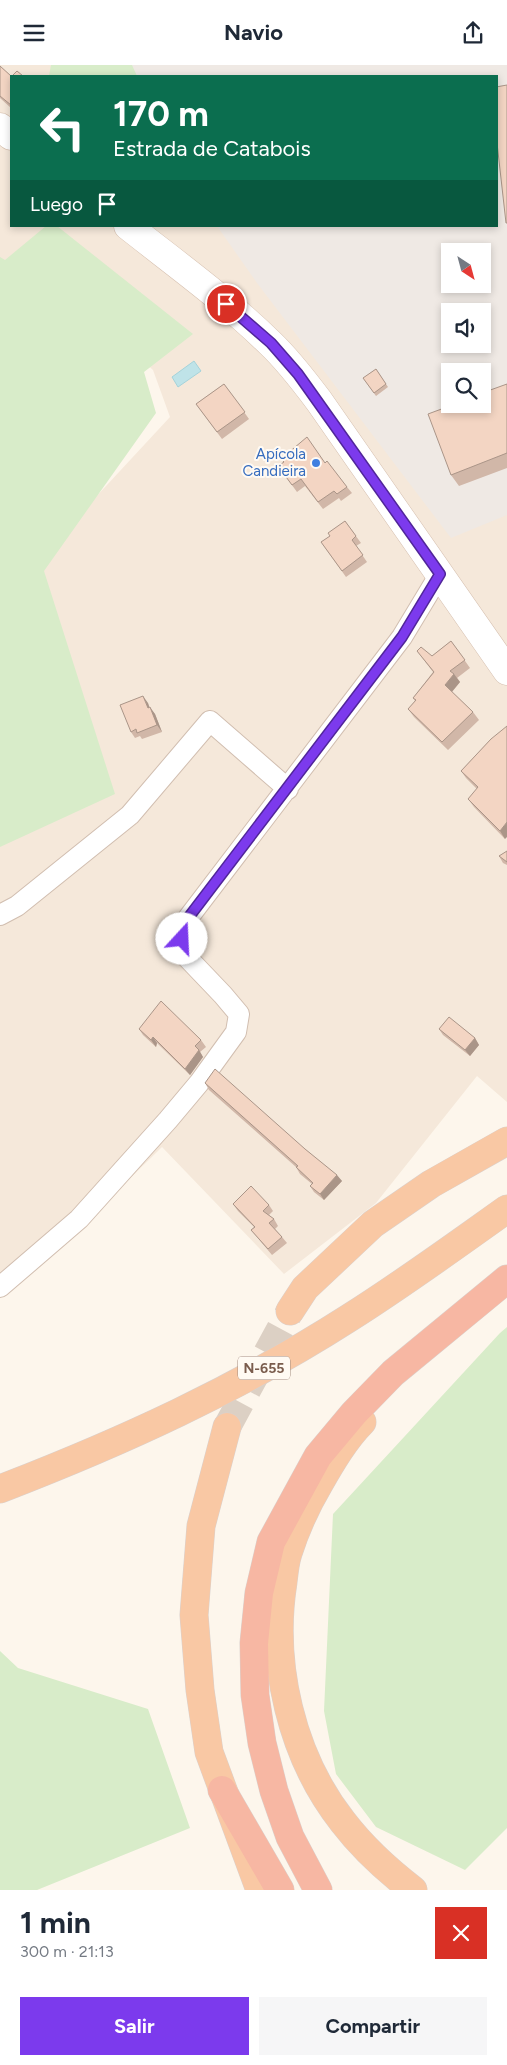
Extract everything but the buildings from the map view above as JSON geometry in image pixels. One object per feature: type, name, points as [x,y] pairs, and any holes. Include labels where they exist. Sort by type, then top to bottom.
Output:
[{"type":"highway","points":[[290,1311],[305,1288],[373,1224],[431,1184],[507,1141]]},
{"type":"highway","name":"N-655","points":[[0,1489],[96,1452],[176,1415],[262,1369],[356,1313],[507,1209]]},
{"type":"highway","points":[[318,1890],[290,1837],[274,1791],[262,1743],[255,1695],[254,1643],[259,1593],[271,1542],[318,1456],[354,1413],[394,1373],[507,1280]]},
{"type":"highway","points":[[413,1890],[386,1869],[343,1823],[313,1775],[287,1703],[281,1665],[280,1597],[290,1546],[303,1511],[328,1468],[359,1425],[392,1390],[507,1280]]},
{"type":"highway","points":[[227,1427],[201,1526],[194,1615],[200,1690],[209,1752],[260,1890]]},
{"type":"highway","points":[[222,1790],[280,1890]]},
{"type":"main road","points":[[0,127],[10,135]]},
{"type":"main road","points":[[129,227],[240,316],[271,343],[293,368],[319,401],[507,671]]},
{"type":"street","points":[[0,1287],[79,1219],[168,1120],[199,1083],[236,1032],[239,1014],[181,951],[182,926],[402,637],[440,574]]},
{"type":"street","points":[[0,915],[17,907],[130,815],[210,721],[288,789]]},
{"type":"shaded area","points":[[0,65],[507,65],[507,1102],[477,1076],[376,1203],[284,1274],[162,1147],[67,1240],[0,1291],[0,669],[30,568],[170,417],[153,370],[43,270],[0,326]]},
{"type":"shaded area","points":[[101,65],[507,65],[507,515],[451,538],[257,283],[218,227],[498,227],[498,75],[108,75]]},
{"type":"green space","points":[[51,65],[132,65],[137,75],[49,75]]},
{"type":"green space","points":[[45,227],[58,227],[193,334],[144,372],[156,413],[44,571],[115,794],[0,847],[0,257],[5,260]]},
{"type":"green space","points":[[507,1327],[507,1828],[465,1870],[376,1827],[336,1774],[324,1711],[333,1514]]},
{"type":"green space","points":[[0,1651],[18,1668],[148,1709],[190,1828],[37,1890],[0,1890]]},
{"type":"water","points":[[194,361],[201,371],[178,387],[172,377]]},
{"type":"tunnel","points":[[227,1427],[290,1311]]},
{"type":"place","name":"Apícola Candieira","points":[[316,463]]},
{"type":"route","points":[[182,939],[182,926],[402,637],[440,574],[298,374],[271,343],[226,304]]}]
